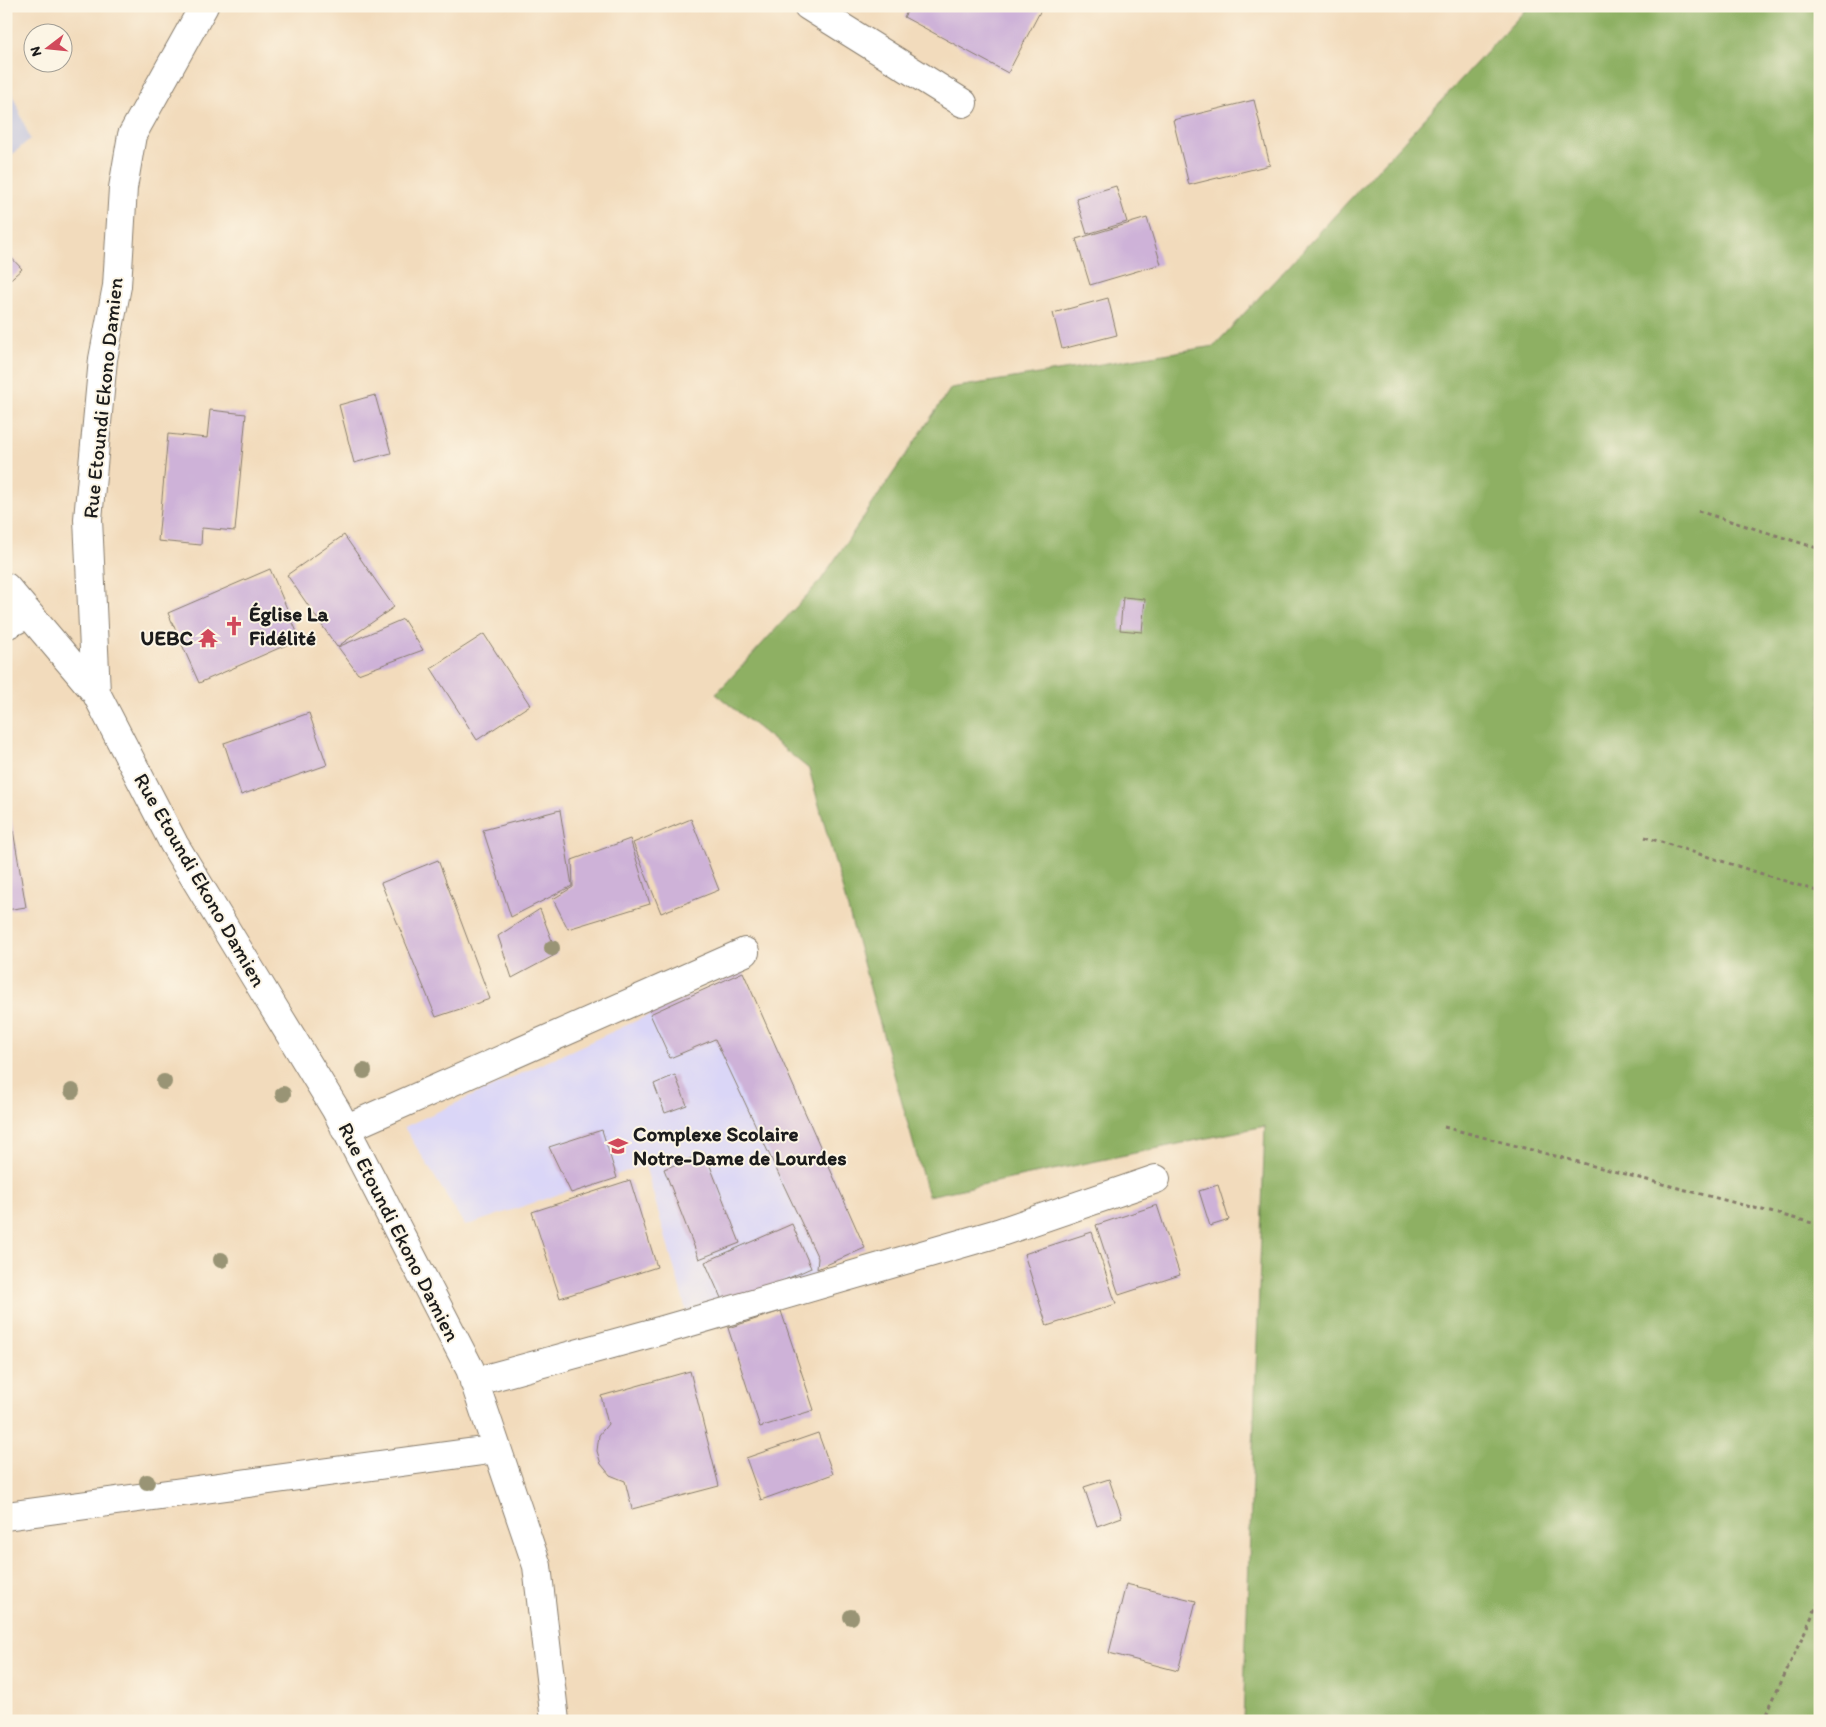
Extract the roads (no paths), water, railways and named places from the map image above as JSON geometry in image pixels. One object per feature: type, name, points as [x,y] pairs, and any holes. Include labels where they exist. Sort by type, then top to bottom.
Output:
[{"type":"street","name":"Rue Etoundi Ekono Damien","points":[[204,6],[132,135],[123,188],[117,286],[104,359],[88,519],[96,693],[174,844],[336,1110],[461,1352],[474,1382],[537,1566],[555,1721]]},
{"type":"street","points":[[808,6],[962,103]]},
{"type":"street","points":[[6,587],[17,620],[96,693]]},
{"type":"street","points":[[346,1129],[744,952]]},
{"type":"street","points":[[474,1382],[663,1330],[998,1233],[1156,1179]]},
{"type":"street","points":[[6,1516],[497,1449]]},
{"type":"place","name":"Église La Fidélité","points":[[234,626]]},
{"type":"place","name":"UEBC","points":[[208,638]]},
{"type":"place","name":"Complexe Scolaire Notre-Dame de Lourdes","points":[[618,1146]]}]
